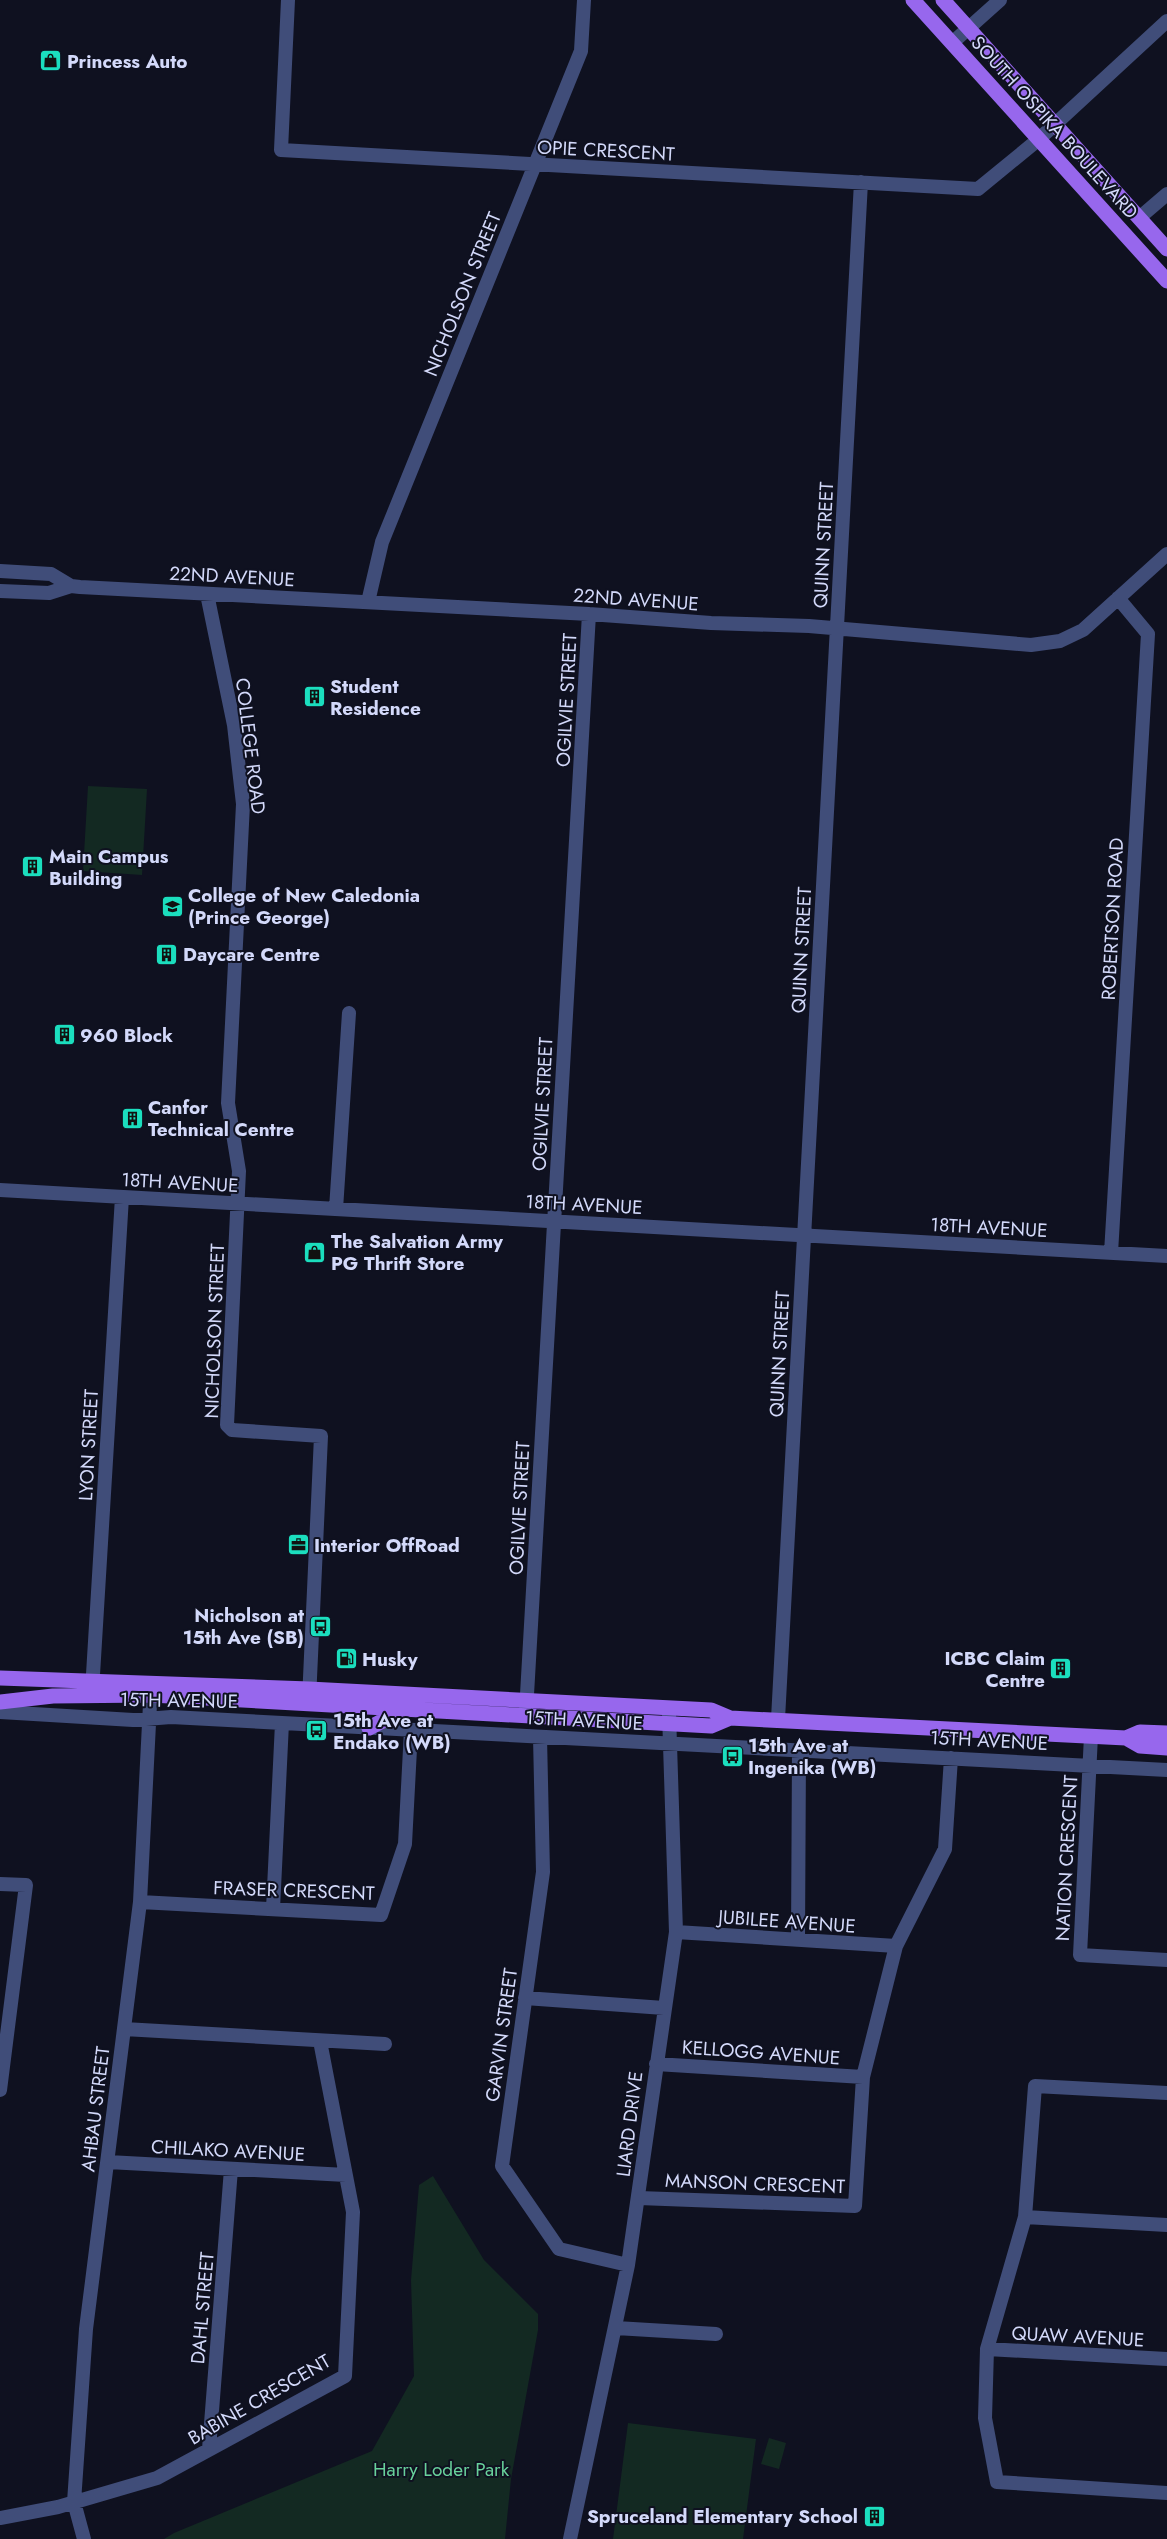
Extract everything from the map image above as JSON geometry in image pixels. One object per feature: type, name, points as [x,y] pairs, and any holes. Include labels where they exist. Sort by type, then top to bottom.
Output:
[{"type":"main road","name":"SOUTH OSPIKA BOULEVARD","points":[[913,0],[1167,281]]},
{"type":"main road","name":"SOUTH OSPIKA BOULEVARD","points":[[944,0],[1167,249]]},
{"type":"main road","name":"15TH AVENUE","points":[[0,1678],[93,1688],[309,1697],[526,1700],[711,1710],[730,1718],[1126,1738],[1140,1732],[1167,1733]]},
{"type":"main road","name":"15TH AVENUE","points":[[0,1702],[53,1696],[93,1688]]},
{"type":"main road","name":"15TH AVENUE","points":[[309,1697],[405,1709],[669,1724],[711,1726],[730,1718]]},
{"type":"main road","points":[[369,1728],[405,1709]]},
{"type":"main road","name":"15TH AVENUE","points":[[1126,1738],[1140,1746],[1167,1748]]},
{"type":"street","name":"OPIE CRESCENT","points":[[288,0],[281,150],[978,188],[1039,140],[1167,21]]},
{"type":"street","name":"NICHOLSON STREET","points":[[368,602],[382,542],[582,51],[584,0]]},
{"type":"street","points":[[952,43],[1000,0]]},
{"type":"street","name":"QUINN STREET","points":[[778,1719],[861,182]]},
{"type":"street","points":[[1139,218],[1167,194]]},
{"type":"street","name":"22ND AVENUE","points":[[0,590],[49,593],[71,586],[589,614],[711,623],[838,628],[1031,645],[1060,641],[1082,630],[1167,554]]},
{"type":"street","name":"22ND AVENUE","points":[[0,571],[51,574],[71,586]]},
{"type":"street","name":"COLLEGE ROAD","points":[[207,594],[234,725],[243,804],[228,1103],[239,1171],[236,1204]]},
{"type":"street","name":"ROBERTSON ROAD","points":[[1112,1253],[1148,634],[1118,598]]},
{"type":"street","name":"OGILVIE STREET","points":[[526,1716],[589,614]]},
{"type":"street","points":[[336,1209],[349,1013]]},
{"type":"street","name":"18TH AVENUE","points":[[0,1190],[1167,1256]]},
{"type":"street","name":"LYON STREET","points":[[93,1688],[122,1197]]},
{"type":"street","name":"NICHOLSON STREET","points":[[236,1204],[227,1425],[232,1430],[318,1435],[322,1439],[309,1697]]},
{"type":"street","name":"AHBAU STREET","points":[[84,2539],[74,2502],[86,2329],[140,1902],[151,1689]]},
{"type":"street","name":"LIARD DRIVE","points":[[570,2539],[628,2265],[676,1932],[668,1708]]},
{"type":"street","name":"15TH AVENUE","points":[[0,1712],[134,1720],[171,1717],[1167,1770]]},
{"type":"street","points":[[273,1909],[282,1723]]},
{"type":"street","name":"FRASER CRESCENT","points":[[140,1902],[382,1915],[405,1844],[411,1730]]},
{"type":"street","name":"NATION CRESCENT","points":[[1091,1736],[1080,1956],[1167,1960]]},
{"type":"street","name":"GARVIN STREET","points":[[540,1737],[542,1872],[502,2166],[559,2249],[628,2265]]},
{"type":"street","points":[[798,1940],[799,1750]]},
{"type":"street","name":"MANSON CRESCENT","points":[[639,2198],[855,2206],[863,2077],[896,1946],[945,1849],[951,1758]]},
{"type":"street","points":[[0,1884],[26,1885],[0,2090]]},
{"type":"street","name":"JUBILEE AVENUE","points":[[676,1932],[896,1946]]},
{"type":"street","points":[[525,1998],[664,2008]]},
{"type":"street","points":[[124,2029],[385,2044]]},
{"type":"street","name":"BABINE CRESCENT","points":[[0,2518],[74,2502],[157,2478],[345,2376],[353,2212],[320,2041]]},
{"type":"street","name":"KELLOGG AVENUE","points":[[656,2064],[863,2077]]},
{"type":"street","points":[[1167,2093],[1036,2086],[1024,2217],[987,2350],[985,2418],[997,2482],[1167,2493]]},
{"type":"street","name":"CHILAKO AVENUE","points":[[108,2162],[346,2175]]},
{"type":"street","name":"DAHL STREET","points":[[209,2449],[231,2169]]},
{"type":"street","points":[[1024,2217],[1167,2225]]},
{"type":"street","points":[[616,2328],[716,2334]]},
{"type":"street","name":"QUAW AVENUE","points":[[987,2350],[1167,2360]]},
{"type":"green space","points":[[88,786],[147,789],[142,875],[83,871]]},
{"type":"green space","name":"Harry Loder Park","points":[[433,2176],[484,2260],[538,2314],[538,2330],[511,2479],[505,2539],[164,2539],[174,2533],[372,2451],[414,2376],[411,2280],[419,2185]]},
{"type":"green space","points":[[628,2423],[756,2439],[743,2539],[613,2539]]},
{"type":"green space","points":[[769,2438],[786,2443],[779,2469],[761,2464]]},
{"type":"place","name":"Princess Auto","points":[[51,61]]},
{"type":"place","name":"Student Residence","points":[[314,697]]},
{"type":"place","name":"Main Campus Building","points":[[33,867]]},
{"type":"place","name":"College of New Caledonia (Prince George)","points":[[172,906]]},
{"type":"place","name":"Daycare Centre","points":[[167,954]]},
{"type":"place","name":"960 Block","points":[[64,1035]]},
{"type":"place","name":"Canfor Technical Centre","points":[[132,1118]]},
{"type":"place","name":"The Salvation Army PG Thrift Store","points":[[315,1252]]},
{"type":"place","name":"Interior OffRoad","points":[[298,1545]]},
{"type":"place","name":"Nicholson at 15th Ave (SB)","points":[[320,1626]]},
{"type":"place","name":"Husky","points":[[346,1659]]},
{"type":"place","name":"ICBC Claim Centre","points":[[1061,1669]]},
{"type":"place","name":"15th Ave at Endako (WB)","points":[[317,1731]]},
{"type":"place","name":"15th Ave at Ingenika (WB)","points":[[732,1756]]},
{"type":"place","name":"Spruceland Elementary School","points":[[874,2516]]}]
